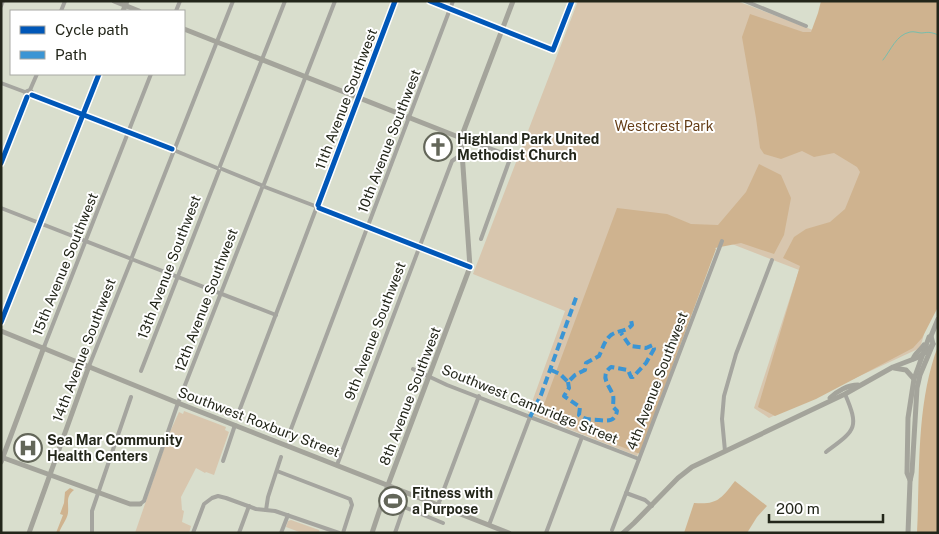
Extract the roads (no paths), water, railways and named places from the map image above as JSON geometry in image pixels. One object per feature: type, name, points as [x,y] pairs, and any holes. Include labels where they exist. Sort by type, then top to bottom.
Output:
[{"type":"street","points":[[1,6],[3,1]]},
{"type":"street","points":[[114,1],[125,6]]},
{"type":"street","name":"14th Avenue Southwest","points":[[29,533],[89,366],[233,1]]},
{"type":"street","name":"13th Avenue Southwest","points":[[141,370],[285,1]]},
{"type":"street","name":"12th Avenue Southwest","points":[[140,504],[144,500],[178,403],[335,1]]},
{"type":"street","name":"11th Avenue Southwest","points":[[238,414],[395,1]]},
{"type":"street","points":[[430,1],[553,50],[572,1]]},
{"type":"street","name":"10th Avenue Southwest","points":[[291,429],[454,1]]},
{"type":"street","points":[[1,83],[470,267],[461,138],[513,1]]},
{"type":"street","points":[[745,1],[806,26]]},
{"type":"street","points":[[185,29],[511,156],[481,239]]},
{"type":"street","points":[[1,163],[27,97],[30,97],[29,93],[36,75]]},
{"type":"street","points":[[1,322],[99,75]]},
{"type":"street","name":"15th Avenue Southwest","points":[[2,459],[151,75]]},
{"type":"street","name":"9th Avenue Southwest","points":[[337,465],[452,161],[462,154]]},
{"type":"street","points":[[1,208],[276,316]]},
{"type":"street","name":"4th Avenue Southwest","points":[[612,530],[722,241]]},
{"type":"street","points":[[725,451],[722,419],[724,396],[736,354],[772,260]]},
{"type":"street","name":"8th Avenue Southwest","points":[[372,533],[470,267]]},
{"type":"street","points":[[1,307],[8,304]]},
{"type":"street","points":[[910,480],[908,473],[908,418],[914,379],[919,357],[938,319]]},
{"type":"street","name":"Southwest Roxbury Street","points":[[1,330],[178,403],[510,533]]},
{"type":"street","points":[[920,375],[932,344],[929,337]]},
{"type":"street","points":[[908,533],[915,408],[921,363],[919,357],[914,355],[929,337]]},
{"type":"street","points":[[626,533],[685,472],[828,400],[845,394],[858,385],[919,357],[932,344]]},
{"type":"street","points":[[893,368],[906,370],[914,379]]},
{"type":"street","name":"Southwest Cambridge Street","points":[[413,369],[447,385],[640,459]]},
{"type":"street","points":[[828,400],[834,394],[852,385],[858,385]]},
{"type":"street","points":[[826,452],[848,435],[853,427],[854,414],[845,394]]},
{"type":"street","points":[[438,505],[479,396]]},
{"type":"street","points":[[92,533],[91,514],[131,397]]},
{"type":"street","points":[[489,525],[530,417]]},
{"type":"street","points":[[223,461],[235,425]]},
{"type":"street","points":[[546,533],[582,437]]},
{"type":"street","points":[[266,510],[281,457]]},
{"type":"street","points":[[2,459],[131,504],[140,504]]},
{"type":"street","points":[[277,471],[347,496],[352,501],[343,533]]},
{"type":"street","points":[[626,493],[645,500],[652,506]]},
{"type":"street","points":[[193,533],[203,506],[212,498],[222,497],[248,506],[288,515],[325,530],[338,533]]},
{"type":"street","points":[[239,533],[248,506]]},
{"type":"street","points":[[395,533],[404,507],[444,523]]},
{"type":"street","points":[[281,533],[288,515]]},
{"type":"waterway","points":[[883,60],[894,43],[905,34],[913,32],[934,33],[938,35]]},
{"type":"place","name":"Highland Park United Methodist Church","points":[[438,147]]},
{"type":"place","name":"Sea Mar Community Health Centers","points":[[28,448]]},
{"type":"place","name":"Fitness with a Purpose","points":[[393,501]]},
{"type":"park label","name":"Westcrest Park","points":[[664,126]]}]
